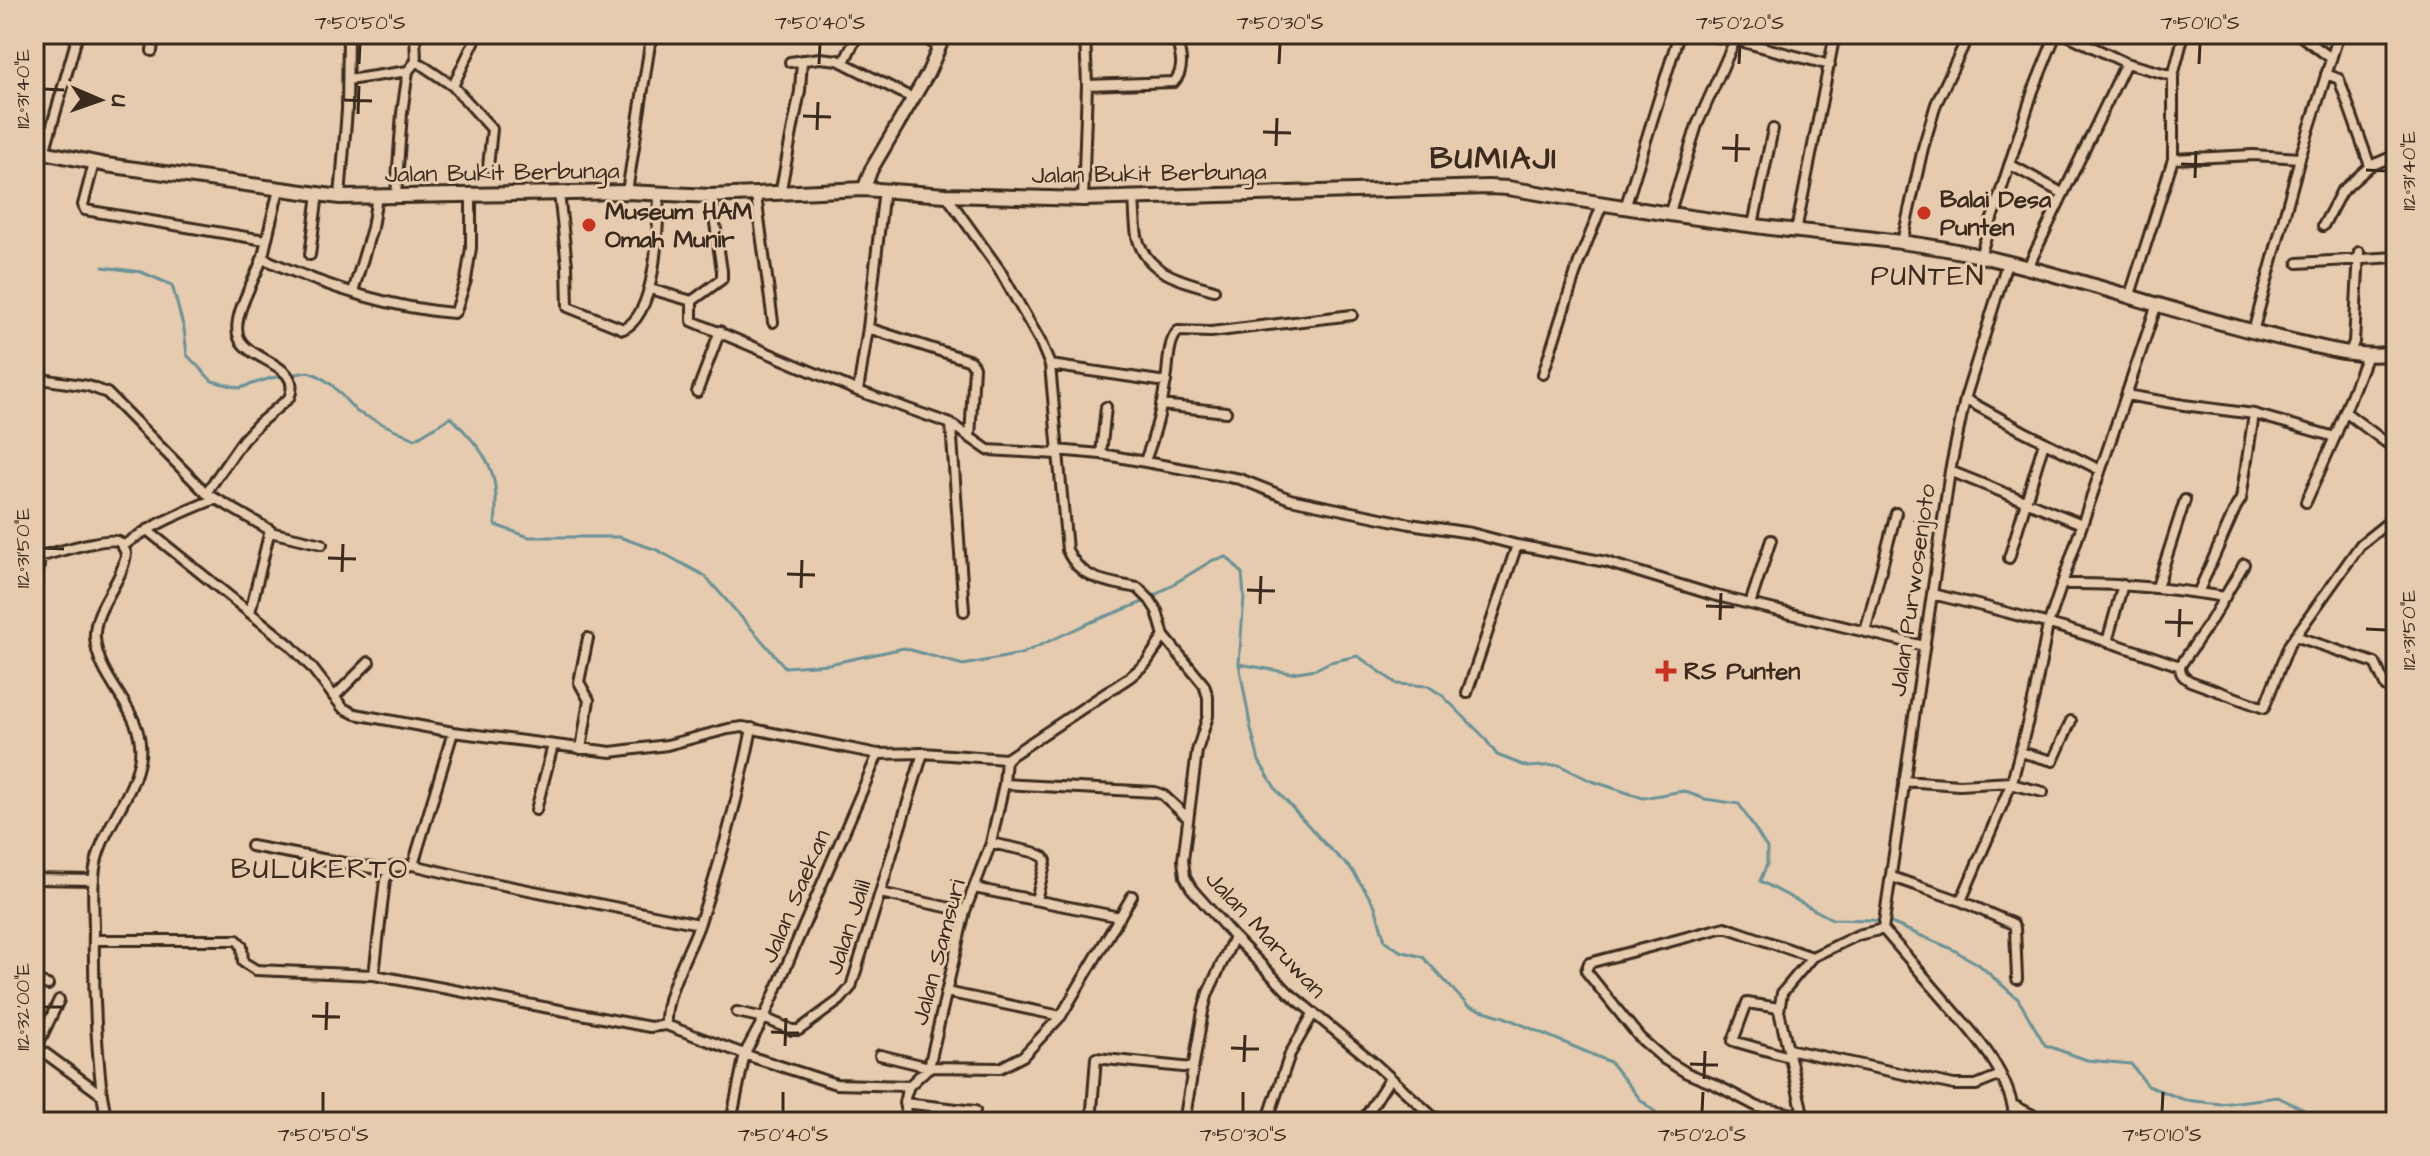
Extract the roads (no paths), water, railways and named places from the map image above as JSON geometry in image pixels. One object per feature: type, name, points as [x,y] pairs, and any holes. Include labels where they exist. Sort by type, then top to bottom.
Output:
[{"type":"main road","name":"Jalan Bukit Berbunga","points":[[39,151],[94,163],[340,197],[627,192],[756,196],[884,189],[946,195],[1083,199],[1488,187],[1669,215],[1902,242],[1980,256],[2130,295],[2253,332],[2351,348],[2367,355],[2394,356]]},
{"type":"street","points":[[39,151],[78,34]]},
{"type":"street","points":[[152,51],[154,34]]},
{"type":"street","points":[[340,197],[348,34]]},
{"type":"street","points":[[396,195],[408,71],[416,61],[415,34]]},
{"type":"street","points":[[453,86],[478,34]]},
{"type":"street","points":[[627,192],[650,44],[658,34]]},
{"type":"street","points":[[844,62],[858,34]]},
{"type":"street","points":[[919,34],[940,48]]},
{"type":"street","points":[[864,189],[871,170],[928,73],[945,34]]},
{"type":"street","points":[[1083,199],[1087,85],[1085,34]]},
{"type":"street","points":[[1087,85],[1174,82],[1182,63],[1175,34]]},
{"type":"street","points":[[1625,208],[1679,34]]},
{"type":"street","points":[[1700,34],[1830,65]]},
{"type":"street","points":[[1796,231],[1835,34]]},
{"type":"street","points":[[1902,242],[1936,104],[1968,37],[1944,34]]},
{"type":"street","points":[[1980,256],[2033,91],[2056,34]]},
{"type":"street","points":[[2065,34],[2126,63],[2173,76]]},
{"type":"street","points":[[2130,295],[2173,159],[2173,76],[2184,34]]},
{"type":"street","points":[[2298,34],[2331,58]]},
{"type":"street","points":[[2253,332],[2300,158],[2339,34]]},
{"type":"street","points":[[1669,215],[1697,125],[1735,40]]},
{"type":"street","points":[[790,62],[820,58],[844,62],[912,98]]},
{"type":"street","points":[[780,194],[800,91],[802,60]]},
{"type":"street","points":[[416,61],[453,86],[493,131],[488,167]]},
{"type":"street","points":[[2028,267],[2126,63]]},
{"type":"street","points":[[348,80],[408,71]]},
{"type":"street","points":[[2326,74],[2339,79],[2370,166]]},
{"type":"street","points":[[1753,225],[1773,129]]},
{"type":"street","points":[[2173,159],[2253,155],[2300,158]]},
{"type":"street","points":[[2323,226],[2341,192],[2370,166],[2396,155]]},
{"type":"street","points":[[94,163],[83,205],[85,210],[265,240]]},
{"type":"street","points":[[2011,165],[2062,193]]},
{"type":"street","points":[[858,391],[884,189]]},
{"type":"street","points":[[206,493],[243,440],[289,398],[292,389],[287,375],[245,346],[237,328],[243,304],[262,258],[279,190]]},
{"type":"street","points":[[559,193],[569,308],[626,329],[642,309],[650,289],[659,193]]},
{"type":"street","points":[[310,255],[318,194]]},
{"type":"street","points":[[262,258],[373,299],[451,313],[456,311],[466,280],[471,248],[471,194]]},
{"type":"street","points":[[946,195],[999,269],[1040,341],[1050,365],[1057,452]]},
{"type":"street","points":[[353,292],[372,228],[377,196]]},
{"type":"street","points":[[692,301],[722,279],[711,196]]},
{"type":"street","points":[[756,196],[773,322]]},
{"type":"street","points":[[1134,198],[1137,237],[1154,267],[1214,290]]},
{"type":"street","points":[[1543,374],[1579,262],[1602,205]]},
{"type":"street","points":[[2351,348],[2358,256]]},
{"type":"street","points":[[2298,263],[2358,256],[2396,257]]},
{"type":"street","name":"Jalan Purwosenjoto","points":[[1883,927],[1950,471],[1965,399],[2007,263]]},
{"type":"street","points":[[650,289],[692,301]]},
{"type":"street","points":[[692,301],[692,321],[858,391],[951,424],[988,450],[1101,454],[1240,479],[1290,499],[1606,562],[1750,604],[1924,646]]},
{"type":"street","points":[[1961,901],[2012,783],[2048,625],[2157,304]]},
{"type":"street","points":[[1145,461],[1161,405],[1172,340],[1178,331],[1211,332],[1352,315]]},
{"type":"street","points":[[868,328],[971,361],[974,367],[970,438]]},
{"type":"street","points":[[697,392],[720,331]]},
{"type":"street","points":[[2306,502],[2367,355]]},
{"type":"street","points":[[1050,365],[1166,382]]},
{"type":"street","points":[[34,378],[88,386],[107,393],[206,493],[269,528],[250,612]]},
{"type":"street","points":[[2126,395],[2254,414],[2335,437]]},
{"type":"street","points":[[1965,399],[2100,470]]},
{"type":"street","points":[[1161,405],[1226,412]]},
{"type":"street","points":[[1101,454],[1106,407]]},
{"type":"street","points":[[2345,412],[2388,444],[2396,424]]},
{"type":"street","points":[[2198,593],[2241,499],[2254,414]]},
{"type":"street","points":[[951,424],[964,611]]},
{"type":"street","points":[[2009,558],[2044,442]]},
{"type":"street","name":"Jalan Maruwan","points":[[1057,452],[1067,550],[1073,562],[1090,578],[1144,592],[1157,611],[1164,636],[1204,685],[1209,706],[1197,751],[1183,860],[1185,877],[1191,888],[1234,937],[1313,1014],[1443,1122]]},
{"type":"street","points":[[1950,471],[2082,524]]},
{"type":"street","points":[[123,546],[147,530],[215,499]]},
{"type":"street","points":[[2157,587],[2185,500]]},
{"type":"street","points":[[1865,632],[1896,513]]},
{"type":"street","points":[[2244,564],[2180,666],[2183,677],[2190,681],[2264,708],[2281,659],[2295,636],[2361,544],[2396,516]]},
{"type":"street","points":[[147,530],[290,645],[343,708],[355,714],[453,732],[581,749],[620,752],[667,745],[728,729],[752,728],[878,754],[923,753],[1006,759],[1130,677],[1146,663],[1164,636]]},
{"type":"street","points":[[270,532],[322,544]]},
{"type":"street","points":[[34,606],[37,557],[112,540],[123,546],[126,559],[98,617],[95,635],[100,660],[135,719],[140,741],[140,758],[120,812],[99,852],[94,880],[95,1027],[107,1122]]},
{"type":"street","points":[[1750,604],[1771,540]]},
{"type":"street","points":[[1467,693],[1517,545]]},
{"type":"street","points":[[2063,584],[2123,584],[2225,597]]},
{"type":"street","points":[[2107,642],[2123,584]]},
{"type":"street","points":[[1932,594],[1998,609],[2180,666]]},
{"type":"street","points":[[2295,636],[2375,663],[2386,687],[2396,692]]},
{"type":"street","points":[[581,749],[589,700],[579,682],[588,638]]},
{"type":"street","points":[[334,697],[369,662]]},
{"type":"street","points":[[2020,752],[2053,761],[2071,721]]},
{"type":"street","points":[[666,1025],[666,1008],[699,924],[741,784],[752,728]]},
{"type":"street","points":[[413,865],[453,732]]},
{"type":"street","points":[[536,810],[553,745]]},
{"type":"street","name":"Jalan Jalil","points":[[737,1012],[764,1018],[792,1030],[803,1029],[847,993],[923,753]]},
{"type":"street","name":"Jalan Saekan","points":[[731,1122],[745,1053],[764,1018],[878,754]]},
{"type":"street","name":"Jalan Samsuri","points":[[929,1067],[965,911],[991,843],[1004,784],[1006,759]]},
{"type":"street","points":[[1904,781],[1959,785],[2012,783],[2043,792]]},
{"type":"street","points":[[1004,784],[1155,792],[1163,795],[1188,818]]},
{"type":"street","points":[[991,843],[1044,857],[1046,861],[1036,900]]},
{"type":"street","points":[[251,846],[388,871]]},
{"type":"street","points":[[374,975],[388,871],[396,865],[413,865],[699,924]]},
{"type":"street","points":[[1892,877],[1961,901],[2014,926],[2017,979]]},
{"type":"street","points":[[34,879],[94,880]]},
{"type":"street","points":[[974,888],[1120,917]]},
{"type":"street","points":[[880,893],[965,911]]},
{"type":"street","points":[[880,1055],[929,1067],[1000,1068],[1023,1056],[1061,1016],[1132,896]]},
{"type":"street","points":[[1812,957],[1725,927],[1589,963],[1586,971],[1640,1038],[1664,1059],[1758,1107],[1804,1119],[1779,1008],[1782,993],[1812,957],[1883,927],[1981,1042],[2001,1075],[2013,1105],[2015,1122]]},
{"type":"street","points":[[1184,1122],[1208,993],[1234,937]]},
{"type":"street","points":[[94,940],[237,940],[242,946],[243,962],[256,970],[374,975],[650,1027],[666,1025],[836,1084],[909,1086]]},
{"type":"street","points":[[34,981],[48,985]]},
{"type":"street","points":[[946,992],[1061,1016]]},
{"type":"street","points":[[59,1000],[36,1046],[102,1095]]},
{"type":"street","points":[[1779,1008],[1747,1003],[1733,1042],[1954,1085],[1976,1085],[2001,1075]]},
{"type":"street","points":[[1267,1122],[1290,1054],[1313,1014]]},
{"type":"street","points":[[1091,1122],[1096,1058],[1192,1068]]},
{"type":"street","points":[[913,1122],[904,1103],[909,1086],[929,1067]]},
{"type":"street","points":[[1362,1122],[1390,1078]]},
{"type":"street","points":[[904,1103],[975,1111]]},
{"type":"street","points":[[2013,1105],[2047,1122]]},
{"type":"waterway","points":[[103,267],[141,272],[172,285],[184,329],[187,355],[212,381],[240,388],[271,378],[308,372],[332,385],[357,412],[415,439],[451,417],[474,442],[489,465],[495,490],[495,525],[529,537],[619,537],[657,550],[705,576],[785,667],[829,664],[904,648],[963,665],[1021,654],[1146,601]]},
{"type":"waterway","points":[[1152,597],[1213,560],[1227,557],[1242,573],[1244,597],[1239,664],[1259,761],[1277,791],[1352,870],[1375,906],[1385,941],[1400,951],[1423,957],[1468,1006],[1504,1017],[1610,1062],[1641,1100],[1660,1116],[1680,1122]]},
{"type":"waterway","points":[[1239,664],[1291,673],[1358,656],[1397,684],[1428,686],[1443,696],[1483,736],[1497,755],[1528,767],[1559,765],[1589,780],[1643,798],[1683,791],[1705,799],[1739,804],[1767,848],[1767,864],[1760,881],[1832,919],[1891,923],[1952,949],[1978,964],[2018,999],[2045,1045],[2087,1060],[2131,1064],[2148,1086],[2185,1100],[2221,1104],[2278,1097],[2329,1122]]},
{"type":"waterway","points":[[2347,1122],[2361,1122]]},
{"type":"place","name":"Balai Desa Punten","points":[[1924,213]]},
{"type":"place","name":"Museum HAM Omah Munir","points":[[589,225]]},
{"type":"place","name":"RS Punten","points":[[1666,671]]},
{"type":"district","name":"BUMIAJI","points":[[1494,157]]},
{"type":"district","name":"PUNTEN","points":[[1928,275]]},
{"type":"district","name":"BULUKERTO","points":[[320,868]]}]
